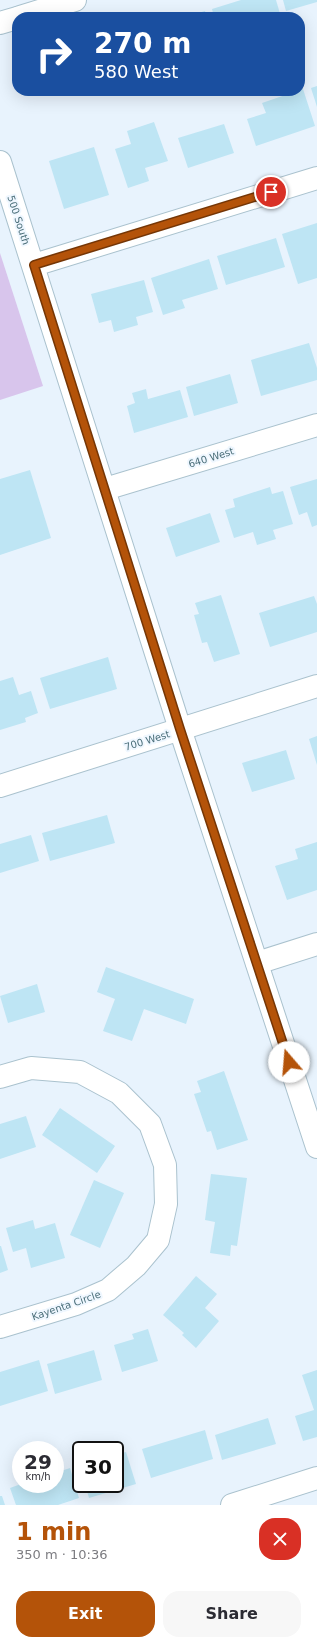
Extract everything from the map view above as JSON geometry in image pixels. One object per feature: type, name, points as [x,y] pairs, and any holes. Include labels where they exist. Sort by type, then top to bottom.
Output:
[{"type":"street","points":[[36,12],[75,0]]},
{"type":"street","points":[[0,23],[12,19]]},
{"type":"street","name":"500 South","points":[[0,162],[34,265],[180,729],[317,1147]]},
{"type":"street","points":[[34,265],[317,178]]},
{"type":"street","name":"640 West","points":[[105,489],[317,425]]},
{"type":"street","name":"700 West","points":[[0,786],[317,686]]},
{"type":"street","points":[[257,963],[317,944]]},
{"type":"street","name":"Kayenta Circle","points":[[0,1077],[31,1068],[80,1072],[119,1093],[150,1124],[164,1165],[166,1204],[158,1240],[136,1266],[108,1290],[76,1304],[0,1327]]},
{"type":"street","points":[[232,1505],[317,1478]]},
{"type":"shaded area","points":[[0,253],[43,386],[0,400]]},
{"type":"building","points":[[241,0],[276,0],[280,12],[213,12],[212,9]]},
{"type":"building","points":[[283,0],[317,0],[317,2],[286,11]]},
{"type":"building","points":[[317,86],[317,107],[311,88]]},
{"type":"building","points":[[305,95],[315,126],[256,146],[247,119],[266,113],[262,103],[282,96]]},
{"type":"building","points":[[154,122],[168,161],[145,168],[149,181],[128,188],[115,149],[131,144],[127,131]]},
{"type":"building","points":[[224,124],[234,153],[188,168],[178,138]]},
{"type":"building","points":[[94,147],[109,195],[64,209],[49,161]]},
{"type":"building","points":[[317,223],[317,278],[298,284],[282,234]]},
{"type":"building","points":[[276,238],[285,267],[226,285],[217,256]]},
{"type":"building","points":[[209,259],[218,289],[182,300],[185,308],[163,315],[151,278]]},
{"type":"building","points":[[144,280],[153,312],[136,317],[138,325],[114,332],[111,320],[99,323],[91,294]]},
{"type":"building","points":[[309,343],[317,368],[317,380],[261,396],[251,360]]},
{"type":"building","points":[[230,374],[238,403],[194,416],[186,387]]},
{"type":"building","points":[[146,389],[148,399],[180,390],[188,417],[134,433],[127,406],[135,403],[132,393]]},
{"type":"building","points":[[30,470],[51,538],[0,555],[0,479]]},
{"type":"building","points":[[317,479],[317,525],[312,527],[307,512],[299,515],[290,487]]},
{"type":"building","points":[[270,487],[272,494],[283,491],[293,524],[273,530],[276,539],[257,545],[253,532],[234,538],[225,510],[235,507],[233,499]]},
{"type":"building","points":[[210,513],[220,542],[176,557],[166,528]]},
{"type":"building","points":[[221,595],[240,654],[214,662],[207,642],[202,643],[194,615],[199,614],[195,603]]},
{"type":"building","points":[[314,596],[317,604],[317,632],[270,647],[259,613]]},
{"type":"building","points":[[108,657],[117,689],[50,709],[40,678]]},
{"type":"building","points":[[13,677],[19,695],[31,691],[38,713],[25,718],[26,722],[0,730],[0,681]]},
{"type":"building","points":[[317,736],[317,765],[309,739]]},
{"type":"building","points":[[286,750],[295,779],[252,792],[242,763]]},
{"type":"building","points":[[107,815],[115,843],[50,861],[42,833]]},
{"type":"building","points":[[31,835],[39,861],[0,873],[0,844]]},
{"type":"building","points":[[317,842],[317,890],[287,900],[275,866],[298,859],[295,849]]},
{"type":"building","points":[[106,967],[194,999],[186,1024],[144,1009],[132,1041],[103,1031],[115,999],[97,992]]},
{"type":"building","points":[[37,984],[45,1012],[8,1023],[0,996]]},
{"type":"building","points":[[224,1071],[248,1140],[217,1150],[211,1131],[207,1132],[194,1094],[201,1092],[197,1081]]},
{"type":"building","points":[[60,1108],[115,1146],[97,1173],[42,1135]]},
{"type":"building","points":[[26,1116],[36,1147],[0,1159],[0,1124]]},
{"type":"building","points":[[211,1174],[247,1178],[237,1246],[231,1245],[230,1256],[210,1253],[215,1222],[205,1220]]},
{"type":"building","points":[[94,1180],[124,1193],[100,1248],[70,1235]]},
{"type":"building","points":[[33,1220],[35,1229],[55,1223],[65,1258],[31,1268],[26,1248],[13,1252],[6,1228]]},
{"type":"building","points":[[0,1246],[8,1270],[0,1273]]},
{"type":"building","points":[[196,1276],[217,1294],[205,1308],[219,1321],[196,1348],[182,1335],[184,1333],[163,1315]]},
{"type":"building","points":[[148,1329],[158,1361],[122,1372],[114,1345],[134,1339],[132,1334]]},
{"type":"building","points":[[94,1350],[102,1380],[55,1394],[47,1364]]},
{"type":"building","points":[[39,1360],[48,1391],[0,1406],[0,1372]]},
{"type":"building","points":[[317,1370],[317,1437],[303,1441],[295,1416],[314,1410],[302,1375]]},
{"type":"building","points":[[268,1418],[276,1444],[222,1460],[215,1435]]},
{"type":"building","points":[[205,1430],[213,1459],[151,1478],[142,1449]]},
{"type":"building","points":[[126,1452],[136,1484],[124,1488],[124,1453]]},
{"type":"building","points":[[70,1468],[72,1475],[72,1493],[78,1493],[79,1498],[58,1505],[16,1505],[10,1488],[12,1487],[12,1493],[64,1493],[64,1470]]},
{"type":"building","points":[[88,1493],[106,1493],[89,1498]]},
{"type":"building","points":[[0,1496],[2,1496],[5,1505],[0,1505]]},
{"type":"route","points":[[271,192],[34,265],[180,729],[289,1062]]}]
